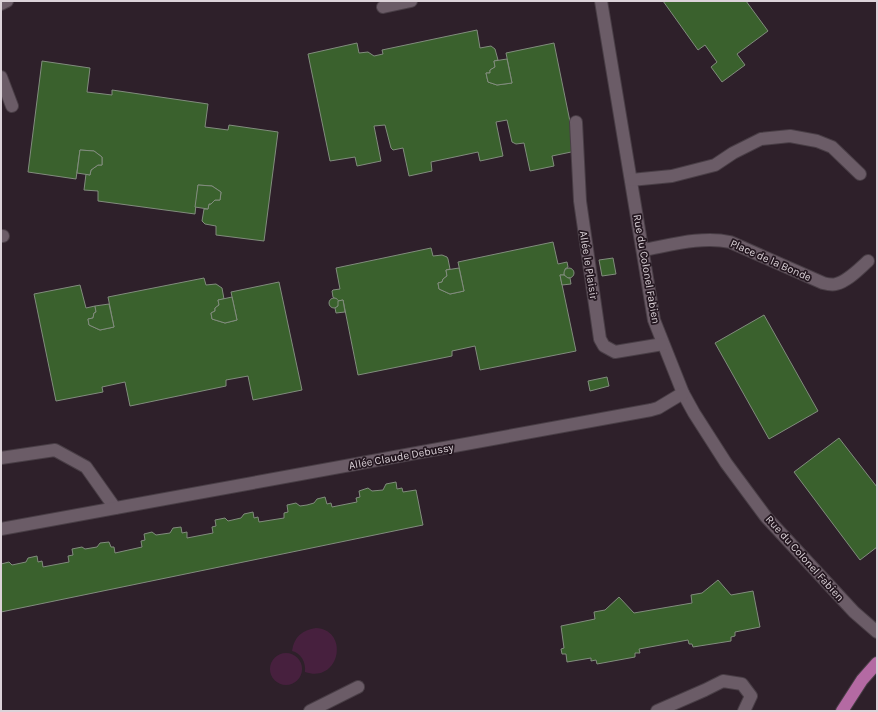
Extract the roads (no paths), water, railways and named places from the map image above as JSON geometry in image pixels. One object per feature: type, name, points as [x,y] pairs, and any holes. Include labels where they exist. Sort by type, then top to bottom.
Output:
[{"type":"main road","points":[[842,711],[862,680],[877,663]]},
{"type":"street","points":[[1,4],[7,1]]},
{"type":"street","points":[[382,7],[411,1]]},
{"type":"street","name":"Rue du Colonel Fabien","points":[[601,1],[654,320],[683,393],[726,463],[766,517],[854,612],[877,632]]},
{"type":"street","points":[[1,77],[12,106]]},
{"type":"street","name":"Allée le Plaisir","points":[[576,122],[580,201],[600,339],[604,346],[615,352],[663,344]]},
{"type":"street","points":[[631,180],[672,176],[714,166],[733,153],[761,139],[790,136],[817,141],[832,147],[860,174]]},
{"type":"street","name":"Place de la Bonde","points":[[643,250],[699,241],[724,240],[823,284],[836,284],[849,277],[868,262]]},
{"type":"street","name":"Allée Claude Debussy","points":[[1,529],[651,410],[658,408],[683,393]]},
{"type":"street","points":[[1,458],[55,450],[86,467],[115,508]]},
{"type":"street","points":[[657,711],[723,681],[742,684],[751,696],[744,711]]},
{"type":"street","points":[[310,711],[358,687]]}]
